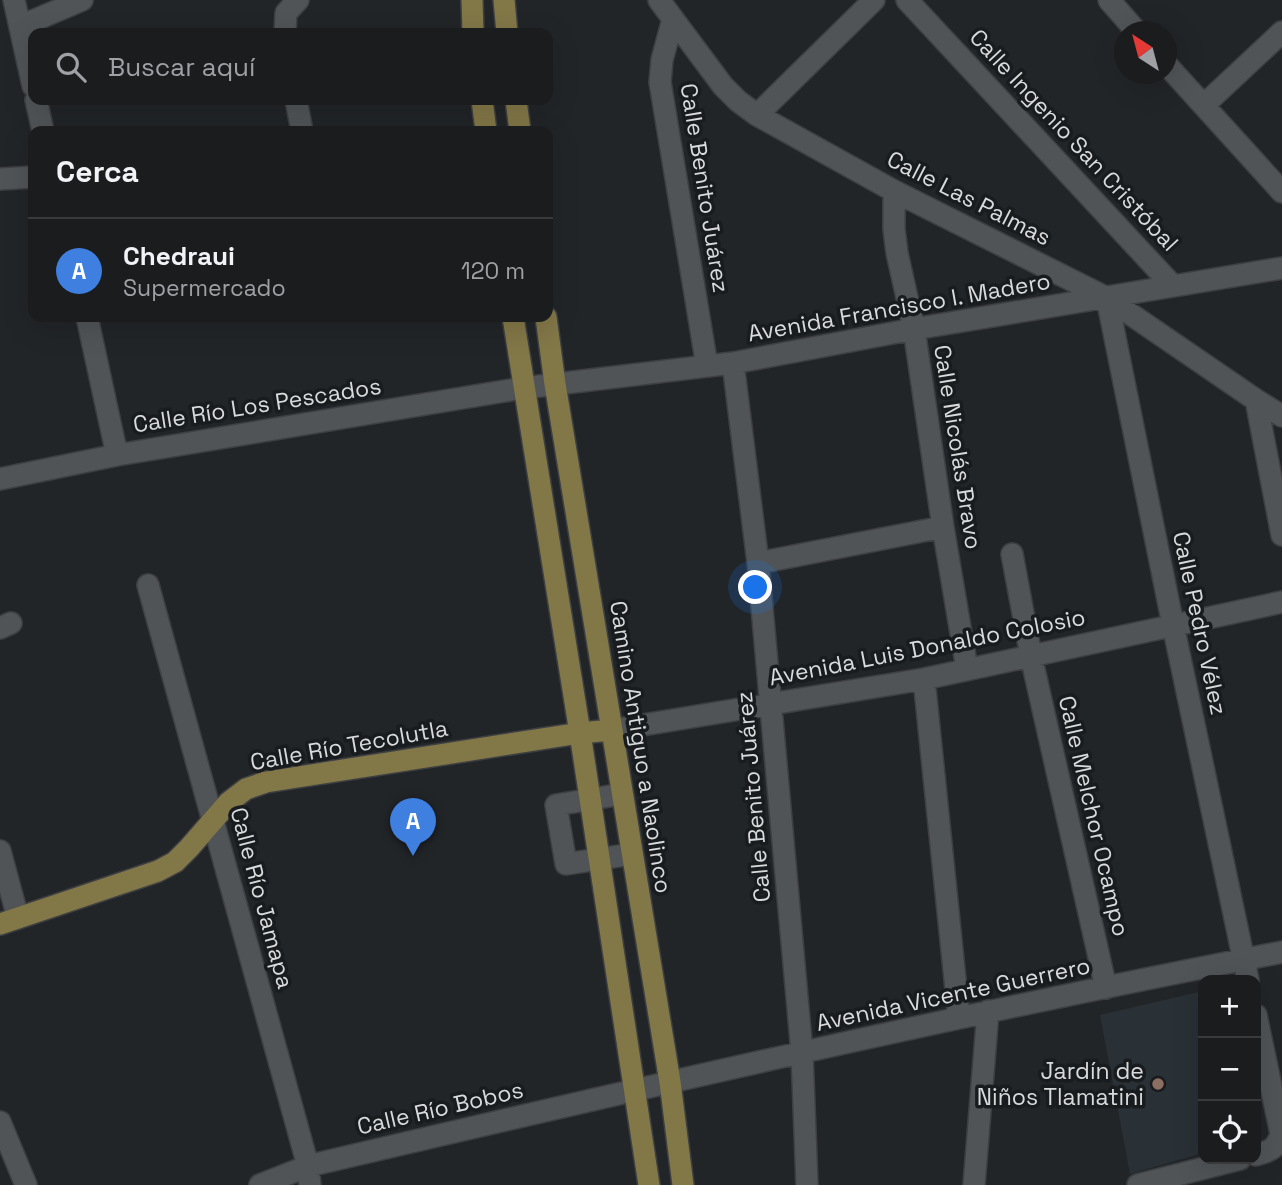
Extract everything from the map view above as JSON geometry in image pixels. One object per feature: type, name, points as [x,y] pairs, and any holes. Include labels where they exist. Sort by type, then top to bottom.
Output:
[{"type":"main road","points":[[472,0],[473,28]]},
{"type":"main road","points":[[504,0],[507,28]]},
{"type":"main road","points":[[483,105],[485,126]]},
{"type":"main road","points":[[517,105],[519,126]]},
{"type":"main road","points":[[514,322],[649,1185]]},
{"type":"main road","name":"Camino Antiguo a Naolinco","points":[[547,322],[670,1082],[683,1185]]},
{"type":"main road","name":"Avenida Luis Donaldo Colosio","points":[[580,733],[612,730]]},
{"type":"main road","name":"Calle Río Tecolutla","points":[[9,921],[158,871],[175,862],[229,802],[246,789],[266,782],[580,733]]},
{"type":"street","points":[[14,0],[28,61]]},
{"type":"street","points":[[21,26],[82,0]]},
{"type":"street","points":[[284,28],[286,13],[298,0]]},
{"type":"street","name":"Calle Las Palmas","points":[[659,0],[723,86],[757,115],[894,191],[1107,298],[1282,416]]},
{"type":"street","points":[[757,115],[874,0]]},
{"type":"street","name":"Calle Ingenio San Cristóbal","points":[[907,0],[1173,286]]},
{"type":"street","points":[[1109,0],[1127,21]]},
{"type":"street","name":"Calle Benito Juárez","points":[[673,19],[662,60],[660,82],[707,366]]},
{"type":"street","points":[[1205,105],[1282,32]]},
{"type":"street","points":[[1177,75],[1282,192]]},
{"type":"street","points":[[37,105],[42,126]]},
{"type":"street","points":[[297,105],[301,126]]},
{"type":"street","points":[[0,179],[28,177]]},
{"type":"street","name":"Calle Nicolás Bravo","points":[[894,191],[897,253],[914,329],[967,669]]},
{"type":"street","name":"Avenida Francisco I. Madero","points":[[523,388],[733,363],[914,329],[1282,268]]},
{"type":"street","name":"Calle Pedro Vélez","points":[[1107,298],[1246,970]]},
{"type":"street","points":[[88,322],[117,455]]},
{"type":"street","name":"Calle Benito Juárez","points":[[733,363],[758,563],[771,703],[802,1053],[807,1185]]},
{"type":"street","name":"Calle Río Los Pescados","points":[[0,479],[117,455],[523,388]]},
{"type":"street","points":[[1256,400],[1282,535]]},
{"type":"street","points":[[758,563],[943,527]]},
{"type":"street","name":"Calle Melchor Ocampo","points":[[1012,555],[1031,656],[1106,988]]},
{"type":"street","name":"Calle Río Jamapa","points":[[148,585],[309,1175]]},
{"type":"street","name":"Avenida Luis Donaldo Colosio","points":[[612,730],[924,679],[1282,602]]},
{"type":"street","points":[[924,679],[959,1018]]},
{"type":"street","points":[[622,794],[556,805],[566,864],[632,854]]},
{"type":"street","points":[[0,852],[9,921]]},
{"type":"street","name":"Avenida Vicente Guerrero","points":[[636,1090],[1106,988],[1246,970],[1282,952]]},
{"type":"street","points":[[974,1185],[988,1012]]},
{"type":"street","points":[[1261,1038],[1281,1134],[1277,1145],[1261,1154]]},
{"type":"street","name":"Calle Río Bobos","points":[[260,1185],[309,1175],[636,1090]]},
{"type":"street","points":[[0,1122],[26,1185]]},
{"type":"street","points":[[1138,1185],[1220,1164]]},
{"type":"shaded area","name":"Jardín de Niños Tlamatini","points":[[1198,992],[1198,1154],[1130,1174],[1100,1015]]},
{"type":"place","name":"Chedraui","points":[[413,856]]},
{"type":"place","name":"Jardín de Niños Tlamatini","points":[[1158,1084]]}]
